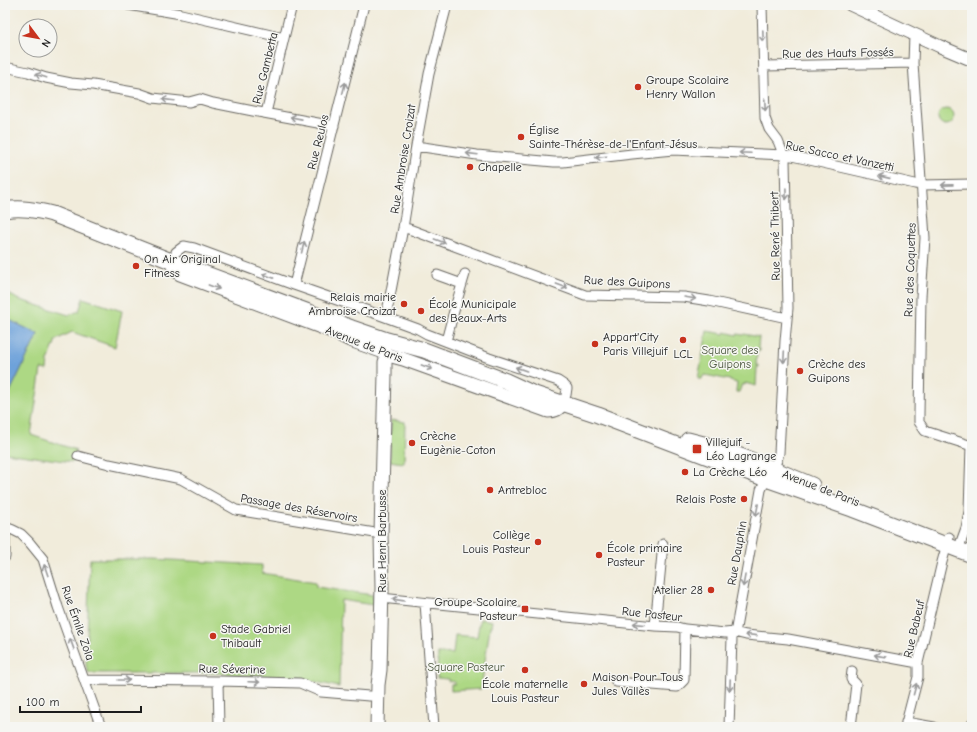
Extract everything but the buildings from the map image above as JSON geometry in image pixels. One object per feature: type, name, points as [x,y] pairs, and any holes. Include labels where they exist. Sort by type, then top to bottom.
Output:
[{"type":"main road","name":"Avenue de Paris","points":[[5,202],[16,200],[44,204],[148,241],[174,256]]},
{"type":"main road","name":"Avenue de Paris","points":[[5,210],[22,208],[52,214],[174,256],[371,335],[424,350],[506,381],[532,393],[565,400],[631,428],[848,499],[958,543],[972,555]]},
{"type":"main road","name":"Avenue de Paris","points":[[174,256],[175,270],[180,274],[334,332],[388,355],[548,411],[555,411],[565,400]]},
{"type":"main road","name":"Rue Henri Barbusse","points":[[377,727],[377,696],[380,670],[382,598],[381,534],[385,362],[388,355]]},
{"type":"street","points":[[128,5],[181,14],[284,38]]},
{"type":"street","name":"Rue Gambetta","points":[[266,113],[292,5]]},
{"type":"street","name":"Rue Reulos","points":[[294,285],[364,5]]},
{"type":"street","name":"Rue Ambroise Croizat","points":[[386,317],[430,74],[447,5]]},
{"type":"street","name":"Rue René Thibert","points":[[762,5],[765,118],[778,141],[785,159],[788,308],[779,453],[777,463],[770,474]]},
{"type":"street","points":[[851,5],[972,60]]},
{"type":"street","name":"Rue des Coquettes","points":[[914,34],[913,63],[925,238],[921,297],[919,422],[925,431],[972,446]]},
{"type":"street","name":"Rue des Hauts Fossés","points":[[764,66],[913,63]]},
{"type":"street","points":[[5,67],[46,78],[139,93],[153,98],[189,102],[200,99],[334,126]]},
{"type":"street","name":"Rue Sacco et Vanzetti","points":[[416,146],[554,162],[673,150],[784,155],[915,184],[972,184]]},
{"type":"street","name":"Rue des Guipons","points":[[403,228],[585,295],[684,297],[787,318]]},
{"type":"street","points":[[174,256],[184,246],[188,246],[386,317],[489,358],[558,381],[567,388],[565,400]]},
{"type":"street","points":[[446,341],[465,274]]},
{"type":"street","points":[[437,275],[462,284]]},
{"type":"street","name":"Rue Babeuf","points":[[905,724],[918,677],[918,663],[958,543],[966,528],[969,511],[972,446]]},
{"type":"street","name":"Passage des Réservoirs","points":[[78,456],[181,479],[236,510],[381,534]]},
{"type":"street","name":"Rue Dauphin","points":[[729,727],[732,638],[736,628],[761,490],[770,474]]},
{"type":"street","points":[[5,527],[5,556]]},
{"type":"street","name":"Rue Émile Zola","points":[[5,527],[21,534],[43,559],[58,607],[101,727]]},
{"type":"street","points":[[655,626],[663,544]]},
{"type":"street","name":"Rue Pasteur","points":[[382,598],[725,633],[734,632],[746,635],[788,639],[918,663]]},
{"type":"street","points":[[425,603],[434,727]]},
{"type":"street","points":[[616,682],[677,687],[684,680],[685,629]]},
{"type":"street","points":[[851,727],[856,684],[851,679],[852,671]]},
{"type":"street","name":"Rue Séverine","points":[[85,680],[300,683],[321,692],[377,696]]},
{"type":"street","points":[[218,681],[219,727]]},
{"type":"street","points":[[905,724],[934,727]]},
{"type":"green space","points":[[946,109],[953,114],[954,117],[949,124],[946,125],[939,120],[938,117],[943,110]]},
{"type":"green space","points":[[5,291],[17,299],[69,315],[79,311],[83,298],[122,311],[115,347],[72,332],[56,340],[48,361],[47,370],[41,369],[31,435],[76,450],[73,462],[5,453],[5,402],[38,334],[5,318]]},
{"type":"green space","name":"Square des Guipons","points":[[707,331],[724,334],[725,332],[737,335],[744,334],[759,337],[758,349],[760,351],[757,352],[756,365],[759,365],[759,367],[757,367],[756,386],[745,383],[745,385],[742,384],[739,392],[736,392],[737,383],[730,380],[705,375],[702,379],[698,379]]},
{"type":"green space","points":[[391,420],[405,422],[404,463],[390,461]]},
{"type":"green space","name":"Stade Gabriel Thibault","points":[[90,559],[153,559],[262,565],[262,573],[316,582],[316,587],[373,595],[373,605],[341,600],[339,687],[298,678],[211,673],[91,673],[88,672],[86,666]]},
{"type":"green space","name":"Square Pasteur","points":[[480,619],[492,621],[481,689],[451,691],[451,684],[455,684],[455,682],[448,681],[448,679],[437,678],[438,653],[453,654],[455,635],[477,637]]},
{"type":"water","points":[[5,318],[38,334],[5,402]]},
{"type":"place","name":"Groupe Scolaire Henry Wallon","points":[[638,87]]},
{"type":"place","name":"Église Sainte-Thérèse-de-l'Enfant-Jésus","points":[[521,137]]},
{"type":"place","name":"Chapelle","points":[[470,167]]},
{"type":"place","name":"On Air Original Fitness","points":[[136,266]]},
{"type":"place","name":"Relais mairie Ambroise Croizat","points":[[404,304]]},
{"type":"place","name":"École Municipale des Beaux-Arts","points":[[421,311]]},
{"type":"place","name":"LCL","points":[[683,340]]},
{"type":"place","name":"Appart'City Paris Villejuif","points":[[595,344]]},
{"type":"place","name":"Crèche des Guipons","points":[[800,371]]},
{"type":"place","name":"Crèche Eugènie-Coton","points":[[412,443]]},
{"type":"place","name":"Villejuif - Léo Lagrange","points":[[697,449]]},
{"type":"place","name":"La Crèche Léo","points":[[685,472]]},
{"type":"place","name":"Antrebloc","points":[[490,490]]},
{"type":"place","name":"Relais Poste","points":[[744,499]]},
{"type":"place","name":"Collège Louis Pasteur","points":[[538,542]]},
{"type":"place","name":"École primaire Pasteur","points":[[599,555]]},
{"type":"place","name":"Atelier 28","points":[[711,590]]},
{"type":"place","name":"Groupe Scolaire Pasteur","points":[[525,609]]},
{"type":"place","name":"Stade Gabriel Thibault","points":[[213,636]]},
{"type":"place","name":"École maternelle Louis Pasteur","points":[[525,670]]},
{"type":"place","name":"Maison Pour Tous Jules Vallès","points":[[584,684]]}]
